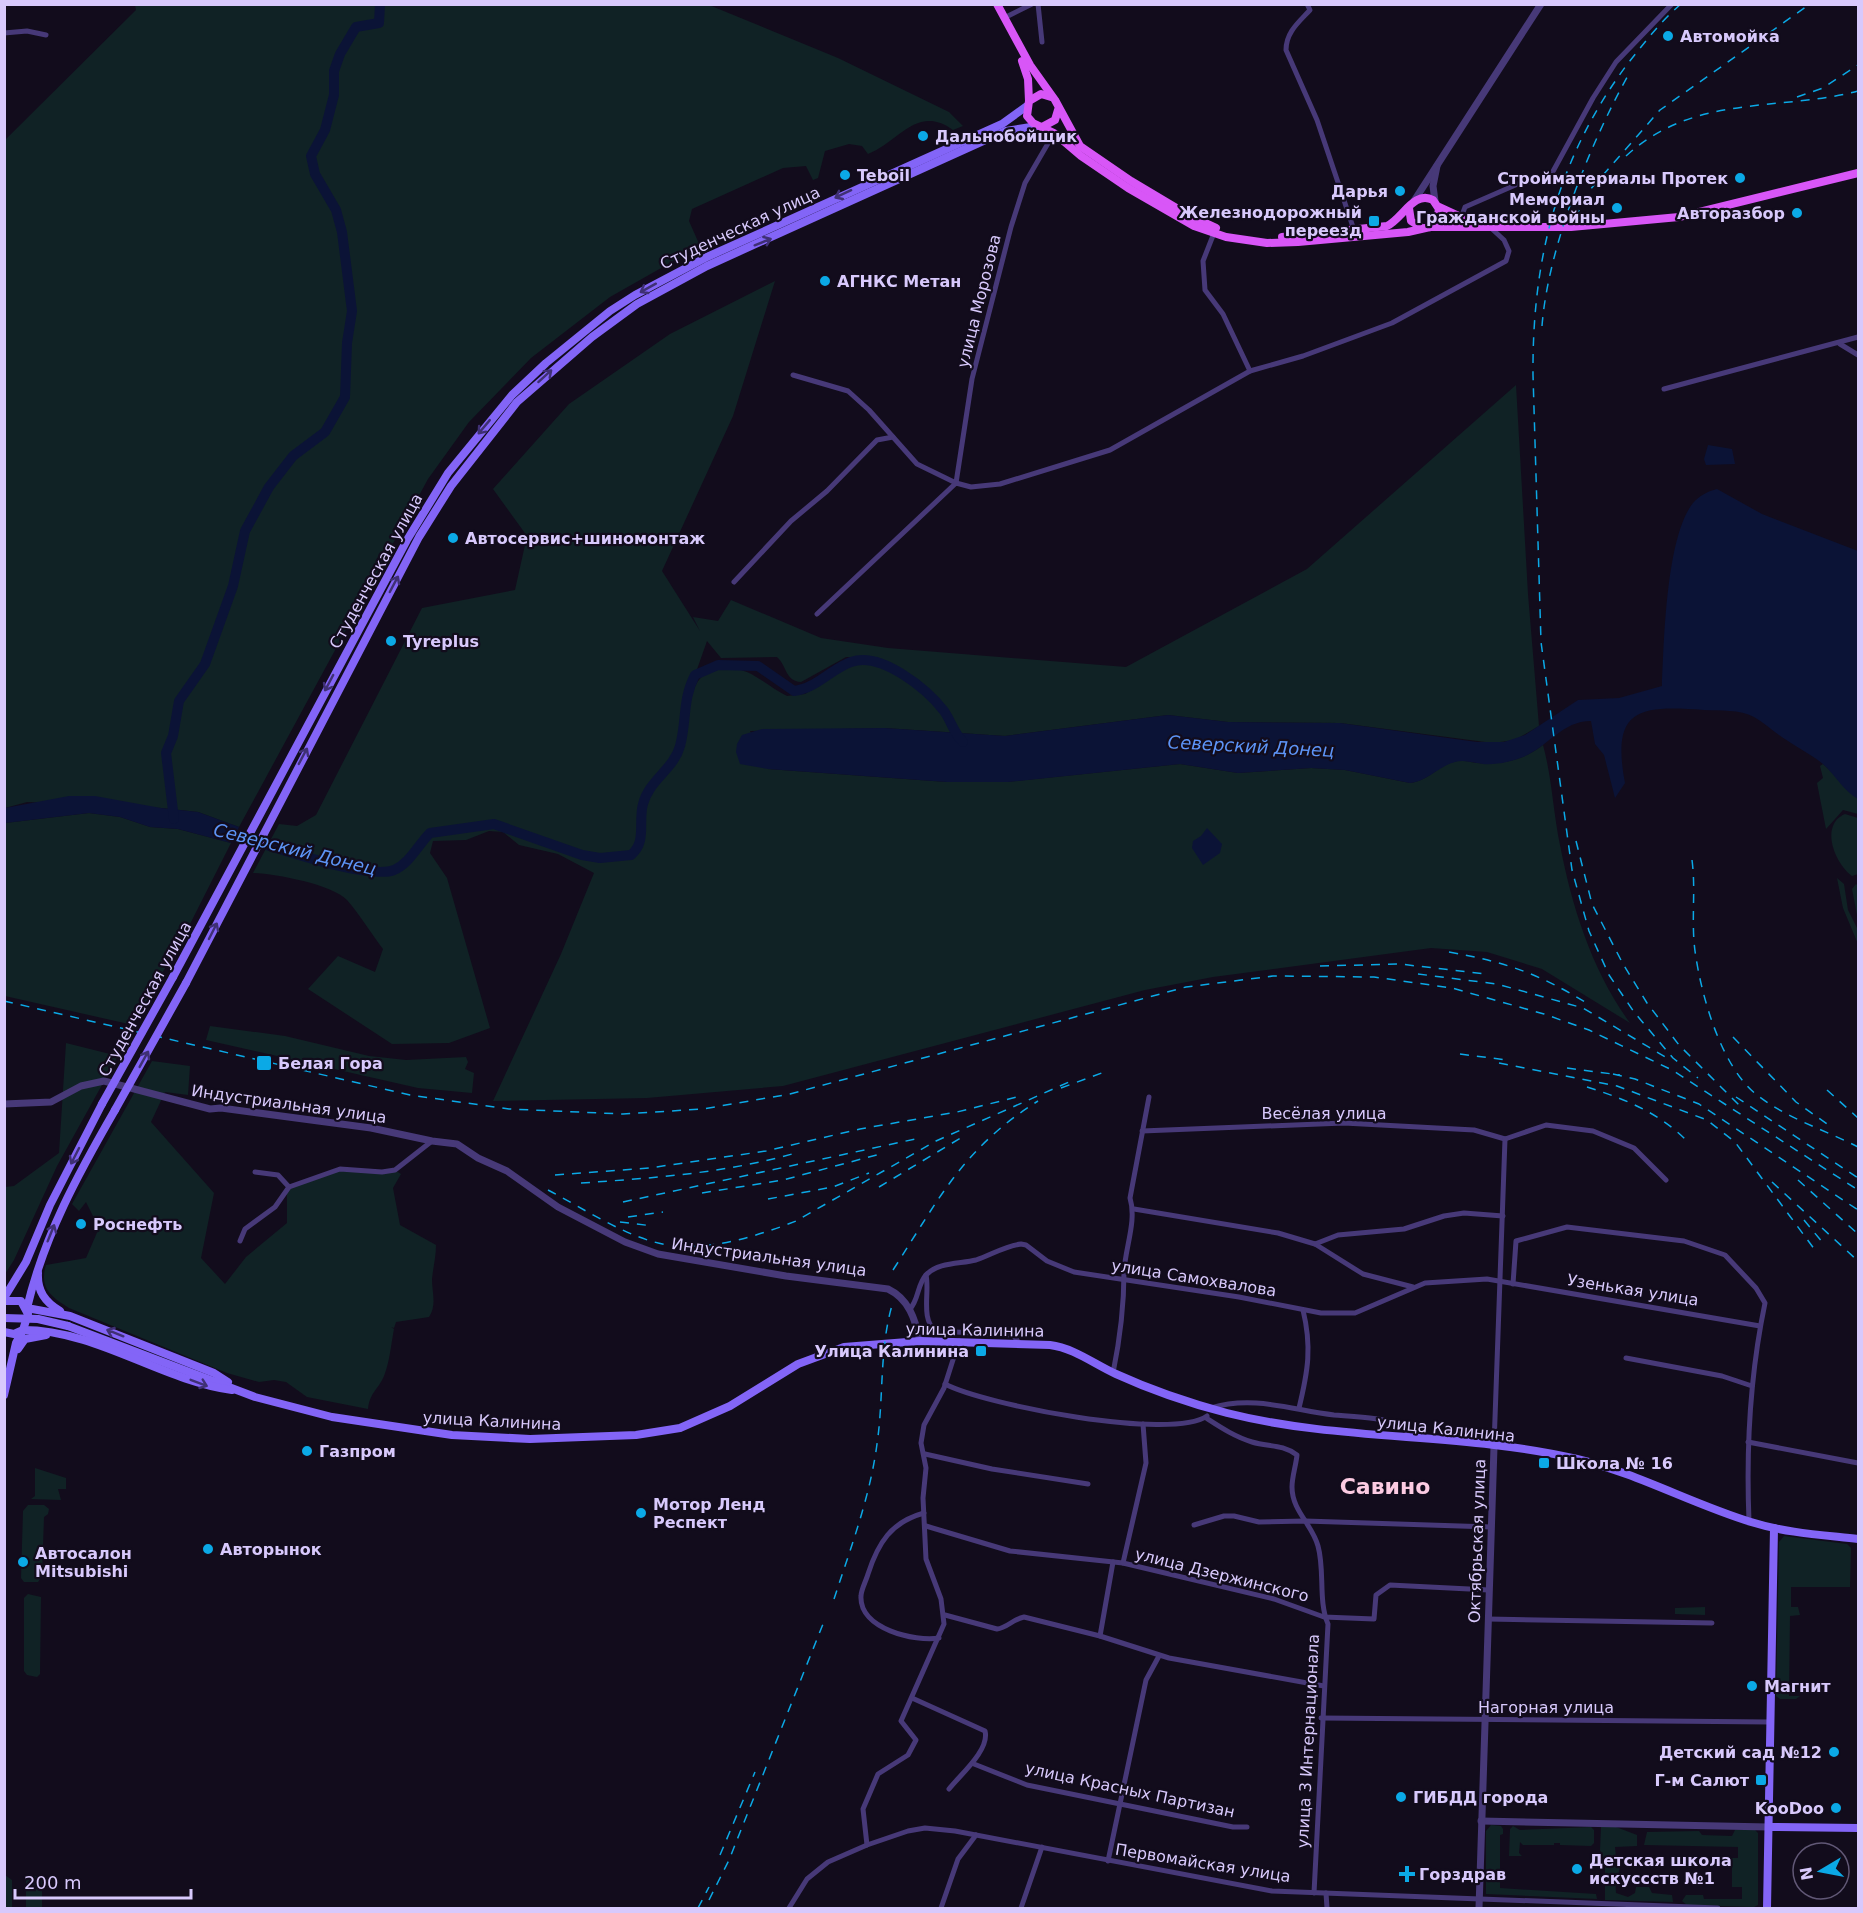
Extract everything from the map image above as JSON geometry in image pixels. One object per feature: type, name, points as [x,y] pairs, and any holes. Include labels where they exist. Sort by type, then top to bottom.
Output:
[{"type":"main road","points":[[991,4],[1026,68],[1027,116],[1128,188],[1194,226],[1214,233],[1268,243],[1408,232],[1426,228],[1571,227],[1651,222],[1858,173]]},
{"type":"main road","points":[[997,4],[1078,144],[1090,155],[1205,224],[1228,232],[1267,238],[1387,226],[1411,204],[1424,197],[1461,218],[1566,222],[1650,216],[1677,212],[1858,168]]},
{"type":"main road","points":[[1028,104],[1041,94],[1051,97]]},
{"type":"main road","name":"Студенческая улица","points":[[4,1299],[26,1262],[50,1205],[102,1104],[432,497],[482,429],[512,395],[546,363],[610,311],[652,285],[707,257],[1002,124],[1028,104]]},
{"type":"main road","points":[[1040,126],[1055,120],[1058,110]]},
{"type":"main road","name":"Студенческая улица","points":[[23,1330],[27,1324],[27,1308],[38,1262],[61,1207],[186,983],[401,571],[451,486],[496,426],[545,376],[637,304],[707,266],[999,134],[1040,126]]},
{"type":"main road","points":[[1411,204],[1411,221],[1426,228]]},
{"type":"main road","points":[[1426,228],[1438,219],[1437,204]]},
{"type":"main road","points":[[38,1262],[39,1289],[48,1304],[70,1316],[214,1373],[244,1392]]},
{"type":"main road","points":[[4,1299],[17,1300],[27,1308],[70,1316]]},
{"type":"main road","points":[[4,1318],[38,1319],[68,1326],[244,1392]]},
{"type":"main road","points":[[4,1332],[14,1334],[23,1330],[43,1330],[135,1358],[208,1387],[244,1392]]},
{"type":"main road","points":[[4,1395],[16,1343],[23,1330]]},
{"type":"main road","points":[[11,1367],[19,1345],[35,1336],[81,1341]]},
{"type":"main road","name":"улица Калинина","points":[[244,1392],[281,1405],[332,1417],[424,1432],[530,1438],[636,1435],[662,1432],[700,1421],[730,1406],[773,1377],[820,1354],[867,1343],[958,1341],[1059,1346],[1146,1388],[1210,1408],[1291,1427],[1494,1447],[1576,1459],[1603,1466],[1749,1521],[1774,1528],[1858,1539]]},
{"type":"main road","points":[[1767,1908],[1774,1528]]},
{"type":"main road","points":[[1769,1827],[1858,1828]]},
{"type":"street","points":[[1004,18],[1032,4]]},
{"type":"street","points":[[1038,4],[1042,42]]},
{"type":"street","points":[[1315,4],[1309,7],[1291,31],[1286,41],[1286,50],[1317,120],[1353,230]]},
{"type":"street","points":[[1411,204],[1541,4]]},
{"type":"street","points":[[1461,218],[1465,207],[1520,183],[1544,180],[1551,175],[1593,98],[1616,62],[1672,4]]},
{"type":"street","points":[[4,33],[27,31],[46,35]]},
{"type":"street","name":"улица Морозова","points":[[956,483],[972,379],[1011,227],[1025,183],[1054,134]]},
{"type":"street","points":[[1437,204],[1433,186],[1438,160]]},
{"type":"street","points":[[793,375],[823,381],[848,391],[917,464],[956,483],[971,487],[1000,484],[1110,450],[1250,371],[1304,356],[1392,323],[1506,261],[1509,255],[1504,240],[1490,226]]},
{"type":"street","points":[[1214,233],[1203,261],[1205,290],[1223,314],[1250,371]]},
{"type":"street","points":[[1664,389],[1858,338]]},
{"type":"street","points":[[1840,344],[1858,355]]},
{"type":"street","points":[[734,582],[791,521],[827,491],[877,440],[893,437]]},
{"type":"street","points":[[818,614],[956,483]]},
{"type":"street","name":"Индустриальная улица","points":[[4,1104],[51,1102],[81,1086],[104,1081],[210,1109],[221,1108],[371,1128],[432,1142],[457,1144],[478,1158],[507,1172],[558,1206],[625,1242],[658,1254],[786,1276],[888,1289],[897,1294],[910,1308]]},
{"type":"street","points":[[1113,1373],[1122,1328],[1134,1209],[1130,1198],[1149,1097]]},
{"type":"street","name":"Весёлая улица","points":[[1142,1131],[1344,1123],[1474,1130],[1505,1139]]},
{"type":"street","points":[[1505,1139],[1546,1125],[1593,1131],[1634,1148],[1666,1180]]},
{"type":"street","name":"Октябрьская улица","points":[[1479,1908],[1505,1139]]},
{"type":"street","points":[[240,1241],[245,1229],[275,1207],[289,1187],[340,1169],[382,1172],[395,1170],[432,1142]]},
{"type":"street","points":[[255,1172],[278,1175],[289,1187]]},
{"type":"street","points":[[1134,1209],[1278,1233],[1315,1244],[1363,1274],[1413,1287]]},
{"type":"street","points":[[1315,1244],[1338,1234],[1404,1228],[1444,1216],[1464,1214],[1503,1216]]},
{"type":"street","points":[[1513,1284],[1516,1241],[1567,1227],[1684,1241],[1725,1256],[1756,1288],[1765,1303],[1752,1386],[1748,1442],[1749,1521]]},
{"type":"street","name":"улица Самохвалова","points":[[926,1275],[938,1267],[976,1259],[1021,1244],[1026,1245],[1047,1261],[1074,1272],[1239,1297],[1303,1310],[1356,1313],[1413,1287],[1443,1280],[1501,1281]]},
{"type":"street","points":[[920,1341],[910,1308],[915,1302],[926,1275]]},
{"type":"street","points":[[926,1275],[928,1316],[931,1328],[936,1331],[1013,1335],[1019,1343]]},
{"type":"street","name":"Узенькая улица","points":[[1501,1281],[1760,1326]]},
{"type":"street","points":[[1299,1408],[1308,1365],[1310,1340],[1303,1310]]},
{"type":"street","points":[[867,1845],[862,1809],[878,1774],[908,1755],[916,1740],[901,1721],[939,1638],[945,1615],[926,1559],[925,1454],[921,1443],[924,1425],[945,1384],[958,1341]]},
{"type":"street","points":[[1626,1358],[1722,1376],[1752,1386]]},
{"type":"street","points":[[945,1384],[960,1391],[1030,1409],[1143,1424],[1175,1424],[1206,1418],[1210,1408],[1227,1403],[1251,1402],[1399,1422],[1407,1425],[1407,1439]]},
{"type":"street","name":"улица 3 Интернационала","points":[[1206,1418],[1239,1438],[1253,1443],[1278,1445],[1297,1455],[1292,1488],[1297,1510],[1313,1531],[1324,1574],[1324,1617],[1328,1624],[1321,1718],[1314,1893]]},
{"type":"street","points":[[1123,1563],[1146,1463],[1143,1424]]},
{"type":"street","points":[[1748,1442],[1858,1463]]},
{"type":"street","points":[[925,1454],[992,1469],[1088,1484]]},
{"type":"street","points":[[924,1513],[905,1518],[878,1545],[861,1598],[867,1614],[890,1633],[927,1640],[939,1638]]},
{"type":"street","points":[[1194,1525],[1224,1516],[1259,1522],[1305,1521],[1491,1527]]},
{"type":"street","name":"улица Дзержинского","points":[[926,1526],[1011,1551],[1123,1563],[1274,1599],[1324,1617],[1374,1619],[1376,1594],[1382,1588],[1390,1585],[1489,1590]]},
{"type":"street","points":[[1100,1636],[1113,1562]]},
{"type":"street","points":[[945,1615],[997,1629],[1004,1629],[1016,1618],[1023,1617],[1100,1636],[1159,1656],[1324,1686]]},
{"type":"street","points":[[1488,1619],[1712,1623]]},
{"type":"street","points":[[1108,1861],[1146,1680],[1159,1656]]},
{"type":"street","points":[[912,1698],[985,1731],[987,1736],[974,1764],[965,1768],[949,1789]]},
{"type":"street","name":"Нагорная улица","points":[[1321,1718],[1770,1722]]},
{"type":"street","name":"улица Красных Партизан","points":[[974,1764],[1027,1785],[1233,1827],[1247,1827]]},
{"type":"street","points":[[1481,1821],[1769,1827]]},
{"type":"street","name":"Первомайская улица","points":[[789,1908],[807,1879],[828,1862],[867,1845],[925,1828],[976,1835],[1272,1891],[1479,1897],[1718,1908]]},
{"type":"street","points":[[940,1908],[958,1859],[976,1835]]},
{"type":"street","points":[[1021,1908],[1042,1847]]},
{"type":"street","points":[[1326,1893],[1327,1908]]},
{"type":"shaded area","points":[[135,5],[709,5],[838,58],[949,112],[963,126],[953,130],[940,123],[929,121],[918,123],[868,154],[862,146],[849,144],[825,151],[818,178],[813,180],[806,166],[783,168],[692,209],[689,221],[700,246],[610,297],[531,358],[469,422],[428,479],[239,827],[198,812],[161,808],[27,802],[5,808],[5,140],[136,10]]},
{"type":"shaded area","points":[[775,281],[733,416],[662,571],[700,631],[693,617],[718,621],[731,600],[821,638],[888,648],[1126,667],[1307,569],[1516,385],[1528,594],[1539,726],[1515,740],[1493,743],[1340,723],[1228,722],[1168,715],[1005,736],[884,728],[750,731],[768,769],[947,782],[1007,782],[1180,764],[1238,773],[1311,768],[1345,770],[1410,783],[1417,782],[1451,763],[1460,761],[1503,762],[1520,758],[1543,745],[1560,845],[1577,915],[1594,960],[1630,1023],[1542,969],[1487,952],[1431,948],[1213,977],[1145,990],[783,1086],[647,1098],[493,1101],[561,954],[594,873],[558,854],[519,845],[503,832],[489,831],[466,840],[433,841],[430,853],[447,878],[490,1028],[449,1043],[392,1044],[308,989],[338,956],[375,972],[383,949],[352,906],[339,894],[303,881],[253,873],[279,824],[297,826],[316,815],[422,608],[515,590],[527,536],[493,489],[569,404],[670,334]],"holes":[[[707,641],[721,658],[777,657],[789,676],[801,682],[846,657],[877,658],[848,667],[805,694],[787,696],[746,672],[728,668],[704,675],[692,693],[695,675]]]},
{"type":"shaded area","points":[[1823,764],[1858,797],[1858,814],[1843,810],[1826,829],[1817,783],[1823,778],[1820,766]]},
{"type":"shaded area","points":[[89,813],[120,817],[150,827],[178,829],[231,843],[191,922],[133,1025],[5,996],[5,823]]},
{"type":"shaded area","points":[[1845,814],[1858,818],[1858,874],[1852,876],[1840,863],[1832,845],[1833,827],[1837,819]]},
{"type":"shaded area","points":[[1837,878],[1844,884],[1848,910],[1858,930],[1858,944],[1843,908]]},
{"type":"shaded area","points":[[1856,884],[1858,886],[1858,920],[1852,889]]},
{"type":"shaded area","points":[[210,1026],[285,1036],[369,1056],[406,1060],[466,1057],[468,1062],[465,1069],[474,1073],[472,1093],[418,1088],[206,1040]]},
{"type":"shaded area","points":[[66,1043],[118,1056],[57,1166],[14,1260],[5,1274],[5,1187],[14,1186],[59,1153]]},
{"type":"shaded area","points":[[152,1061],[190,1066],[188,1095],[165,1092],[151,1122],[214,1193],[201,1258],[225,1284],[246,1257],[287,1223],[287,1194],[291,1187],[340,1170],[396,1171],[401,1174],[393,1188],[400,1225],[436,1245],[432,1279],[433,1308],[429,1317],[396,1322],[394,1328],[391,1327],[394,1329],[388,1364],[382,1381],[370,1399],[368,1409],[307,1397],[286,1382],[274,1380],[259,1382],[227,1373],[69,1308],[48,1291],[44,1280],[46,1265],[86,1258],[99,1228],[86,1202],[79,1211],[72,1204]]},
{"type":"shaded area","points":[[35,1468],[66,1478],[66,1489],[58,1489],[61,1500],[31,1499],[35,1496]]},
{"type":"shaded area","points":[[28,1505],[44,1505],[49,1509],[48,1514],[44,1517],[42,1576],[38,1582],[24,1582],[21,1578],[23,1511]]},
{"type":"shaded area","points":[[1784,1536],[1847,1544],[1851,1548],[1850,1587],[1791,1587],[1791,1607],[1798,1607],[1800,1615],[1790,1616],[1789,1696],[1800,1696],[1796,1699],[1780,1699],[1776,1696],[1779,1542]]},
{"type":"shaded area","points":[[28,1594],[41,1597],[40,1674],[37,1677],[27,1675],[24,1671],[24,1598]]},
{"type":"shaded area","points":[[1705,1607],[1705,1615],[1675,1614],[1675,1608]]},
{"type":"shaded area","points":[[1491,1825],[1501,1826],[1503,1829],[1503,1834],[1500,1835],[1500,1888],[1596,1894],[1597,1899],[1486,1894],[1486,1831]]},
{"type":"shaded area","points":[[1513,1826],[1520,1830],[1591,1827],[1594,1830],[1594,1843],[1591,1846],[1560,1845],[1560,1843],[1523,1845],[1520,1842],[1519,1853],[1522,1856],[1509,1856],[1510,1829]]},
{"type":"shaded area","points":[[1601,1827],[1616,1827],[1637,1835],[1637,1846],[1615,1847],[1616,1858],[1622,1857],[1618,1876],[1615,1876],[1616,1893],[1628,1897],[1635,1893],[1636,1887],[1649,1887],[1652,1893],[1672,1895],[1673,1902],[1605,1900],[1605,1863],[1600,1850]]},
{"type":"shaded area","points":[[1735,1830],[1755,1830],[1758,1833],[1758,1905],[1754,1907],[1687,1905],[1682,1901],[1686,1895],[1703,1895],[1704,1899],[1742,1899],[1742,1887],[1732,1887],[1732,1858],[1738,1858],[1738,1847],[1644,1845],[1647,1832],[1699,1831],[1702,1835],[1732,1836]]},
{"type":"shaded area","points":[[5,1875],[12,1880],[12,1908],[5,1908]]},
{"type":"shaded area","points":[[30,1876],[40,1876],[42,1879],[42,1908],[26,1908],[26,1880]]},
{"type":"water","points":[[1708,445],[1732,449],[1735,464],[1706,465],[1704,459]]},
{"type":"water","points":[[1717,489],[1762,514],[1858,551],[1858,799],[1823,764],[1754,717],[1736,712],[1681,709],[1646,711],[1634,717],[1626,726],[1622,740],[1625,783],[1615,798],[1604,755],[1595,744],[1591,721],[1572,725],[1532,753],[1518,759],[1493,764],[1458,761],[1410,783],[1345,770],[1311,768],[1238,773],[1180,764],[1008,782],[947,782],[768,769],[740,764],[736,752],[742,735],[762,729],[884,728],[1005,736],[1168,715],[1228,722],[1340,723],[1477,742],[1504,742],[1525,735],[1578,700],[1619,698],[1662,686],[1668,591],[1677,540],[1684,519],[1693,503],[1704,494]]},
{"type":"water","points":[[69,796],[95,796],[198,812],[239,827],[231,843],[178,829],[150,827],[120,817],[89,813],[5,823],[5,808]]},
{"type":"water","points":[[1207,828],[1222,844],[1220,853],[1203,865],[1192,848],[1193,841]]},
{"type":"waterway","points":[[174,819],[166,753],[173,736],[179,701],[205,664],[233,586],[245,531],[269,487],[293,456],[325,432],[345,397],[347,343],[352,311],[342,232],[336,210],[315,174],[311,156],[325,130],[334,95],[334,71],[340,54],[356,27],[379,23],[380,4]]},
{"type":"waterway","name":"Северский Донец","points":[[223,831],[336,865],[380,872],[400,867],[430,833],[494,824],[582,855],[600,858],[631,855],[641,838],[642,811],[646,796],[673,761],[680,746],[686,702],[695,675],[718,665],[758,666],[794,691],[809,687],[851,662],[863,660],[876,662],[902,674],[927,693],[944,711],[963,742]]},
{"type":"railway","points":[[1681,4],[1647,39],[1604,98],[1567,171],[1544,249],[1534,332],[1533,375],[1541,642],[1572,870],[1589,931],[1609,975],[1634,1012],[1673,1058],[1698,1078]]},
{"type":"railway","points":[[1575,218],[1589,191],[1660,110],[1810,4]]},
{"type":"railway","points":[[1797,97],[1823,88],[1858,65]]},
{"type":"railway","points":[[1542,326],[1546,295],[1562,229],[1587,162],[1615,99],[1630,72]]},
{"type":"railway","points":[[1626,156],[1652,136],[1680,122],[1709,113],[1858,91]]},
{"type":"railway","points":[[1576,841],[1592,904],[1623,964],[1647,1003],[1679,1045],[1740,1106]]},
{"type":"railway","points":[[1692,860],[1694,940],[1698,969],[1715,1029],[1733,1067],[1744,1083],[1768,1103],[1858,1147]]},
{"type":"railway","points":[[1449,952],[1488,960],[1538,977],[1590,1005]]},
{"type":"railway","points":[[1320,966],[1400,964],[1485,974]]},
{"type":"railway","points":[[1418,974],[1497,984],[1583,1008],[1667,1058]]},
{"type":"railway","points":[[4,1001],[410,1095],[509,1109],[623,1114],[703,1109],[790,1094],[1186,987],[1273,976],[1374,977],[1452,988],[1544,1014],[1589,1030],[1672,1070],[1858,1190]]},
{"type":"railway","points":[[1733,1037],[1796,1102],[1830,1126]]},
{"type":"railway","points":[[1460,1054],[1507,1060]]},
{"type":"railway","points":[[1499,1063],[1617,1086],[1707,1120],[1735,1142],[1815,1250]]},
{"type":"railway","points":[[1567,1068],[1620,1075]]},
{"type":"railway","points":[[1061,1088],[1107,1071]]},
{"type":"railway","points":[[1613,1074],[1635,1079],[1699,1104],[1858,1210]]},
{"type":"railway","points":[[548,1190],[623,1230],[654,1242],[701,1246],[734,1241],[796,1221],[936,1141],[1069,1082]]},
{"type":"railway","points":[[1587,1087],[1654,1115],[1688,1142]]},
{"type":"railway","points":[[1827,1090],[1858,1118]]},
{"type":"railway","points":[[555,1175],[649,1168],[766,1151],[860,1129],[957,1112],[1017,1097]]},
{"type":"railway","points":[[1736,1097],[1858,1178]]},
{"type":"railway","points":[[893,1270],[939,1198],[971,1156],[990,1137],[1038,1101]]},
{"type":"railway","points":[[879,1187],[964,1136]]},
{"type":"railway","points":[[623,1202],[920,1138]]},
{"type":"railway","points":[[581,1183],[718,1170],[799,1152]]},
{"type":"railway","points":[[702,1193],[783,1180],[884,1153]]},
{"type":"railway","points":[[768,1199],[833,1187],[869,1173]]},
{"type":"railway","points":[[1798,1180],[1858,1234]]},
{"type":"railway","points":[[1772,1182],[1858,1261]]},
{"type":"railway","points":[[628,1217],[663,1212]]},
{"type":"railway","points":[[1804,1220],[1823,1243]]},
{"type":"railway","points":[[620,1222],[653,1226]]},
{"type":"railway","points":[[834,1599],[859,1522],[874,1464],[884,1354],[893,1302]]},
{"type":"railway","points":[[709,1900],[729,1860],[825,1619]]},
{"type":"railway","points":[[720,1855],[755,1772]]},
{"type":"railway","points":[[698,1908],[709,1887]]},
{"type":"place","name":"Автомойка","points":[[1668,36]]},
{"type":"place","name":"Дальнобойщик","points":[[923,136]]},
{"type":"place","name":"Teboil","points":[[845,175]]},
{"type":"place","name":"Стройматериалы Протек","points":[[1740,178]]},
{"type":"place","name":"Дарья","points":[[1400,191]]},
{"type":"place","name":"Мемориал Гражданской войны","points":[[1617,208]]},
{"type":"place","name":"Авторазбор","points":[[1797,213]]},
{"type":"place","name":"Железнодорожный переезд","points":[[1374,221]]},
{"type":"place","name":"АГНКС Метан","points":[[825,281]]},
{"type":"place","name":"Автосервис+шиномонтаж","points":[[453,538]]},
{"type":"place","name":"Tyreplus","points":[[391,641]]},
{"type":"place","name":"Белая Гора","points":[[264,1063]]},
{"type":"place","name":"Роснефть","points":[[81,1224]]},
{"type":"place","name":"Улица Калинина","points":[[981,1351]]},
{"type":"place","name":"Газпром","points":[[307,1451]]},
{"type":"place","name":"Школа № 16","points":[[1544,1463]]},
{"type":"place","name":"Мотор Ленд Респект","points":[[641,1513]]},
{"type":"place","name":"Авторынок","points":[[208,1549]]},
{"type":"place","name":"Автосалон Mitsubishi","points":[[23,1562]]},
{"type":"place","name":"Магнит","points":[[1752,1686]]},
{"type":"place","name":"Детский сад №12","points":[[1834,1752]]},
{"type":"place","name":"Г-м Салют","points":[[1761,1780]]},
{"type":"place","name":"ГИБДД города","points":[[1401,1797]]},
{"type":"place","name":"KooDoo","points":[[1836,1808]]},
{"type":"place","name":"Детская школа искуссств №1","points":[[1577,1869]]},
{"type":"place","name":"Горздрав","points":[[1407,1874]]},
{"type":"district","name":"Савино","points":[[1385,1486]]}]
